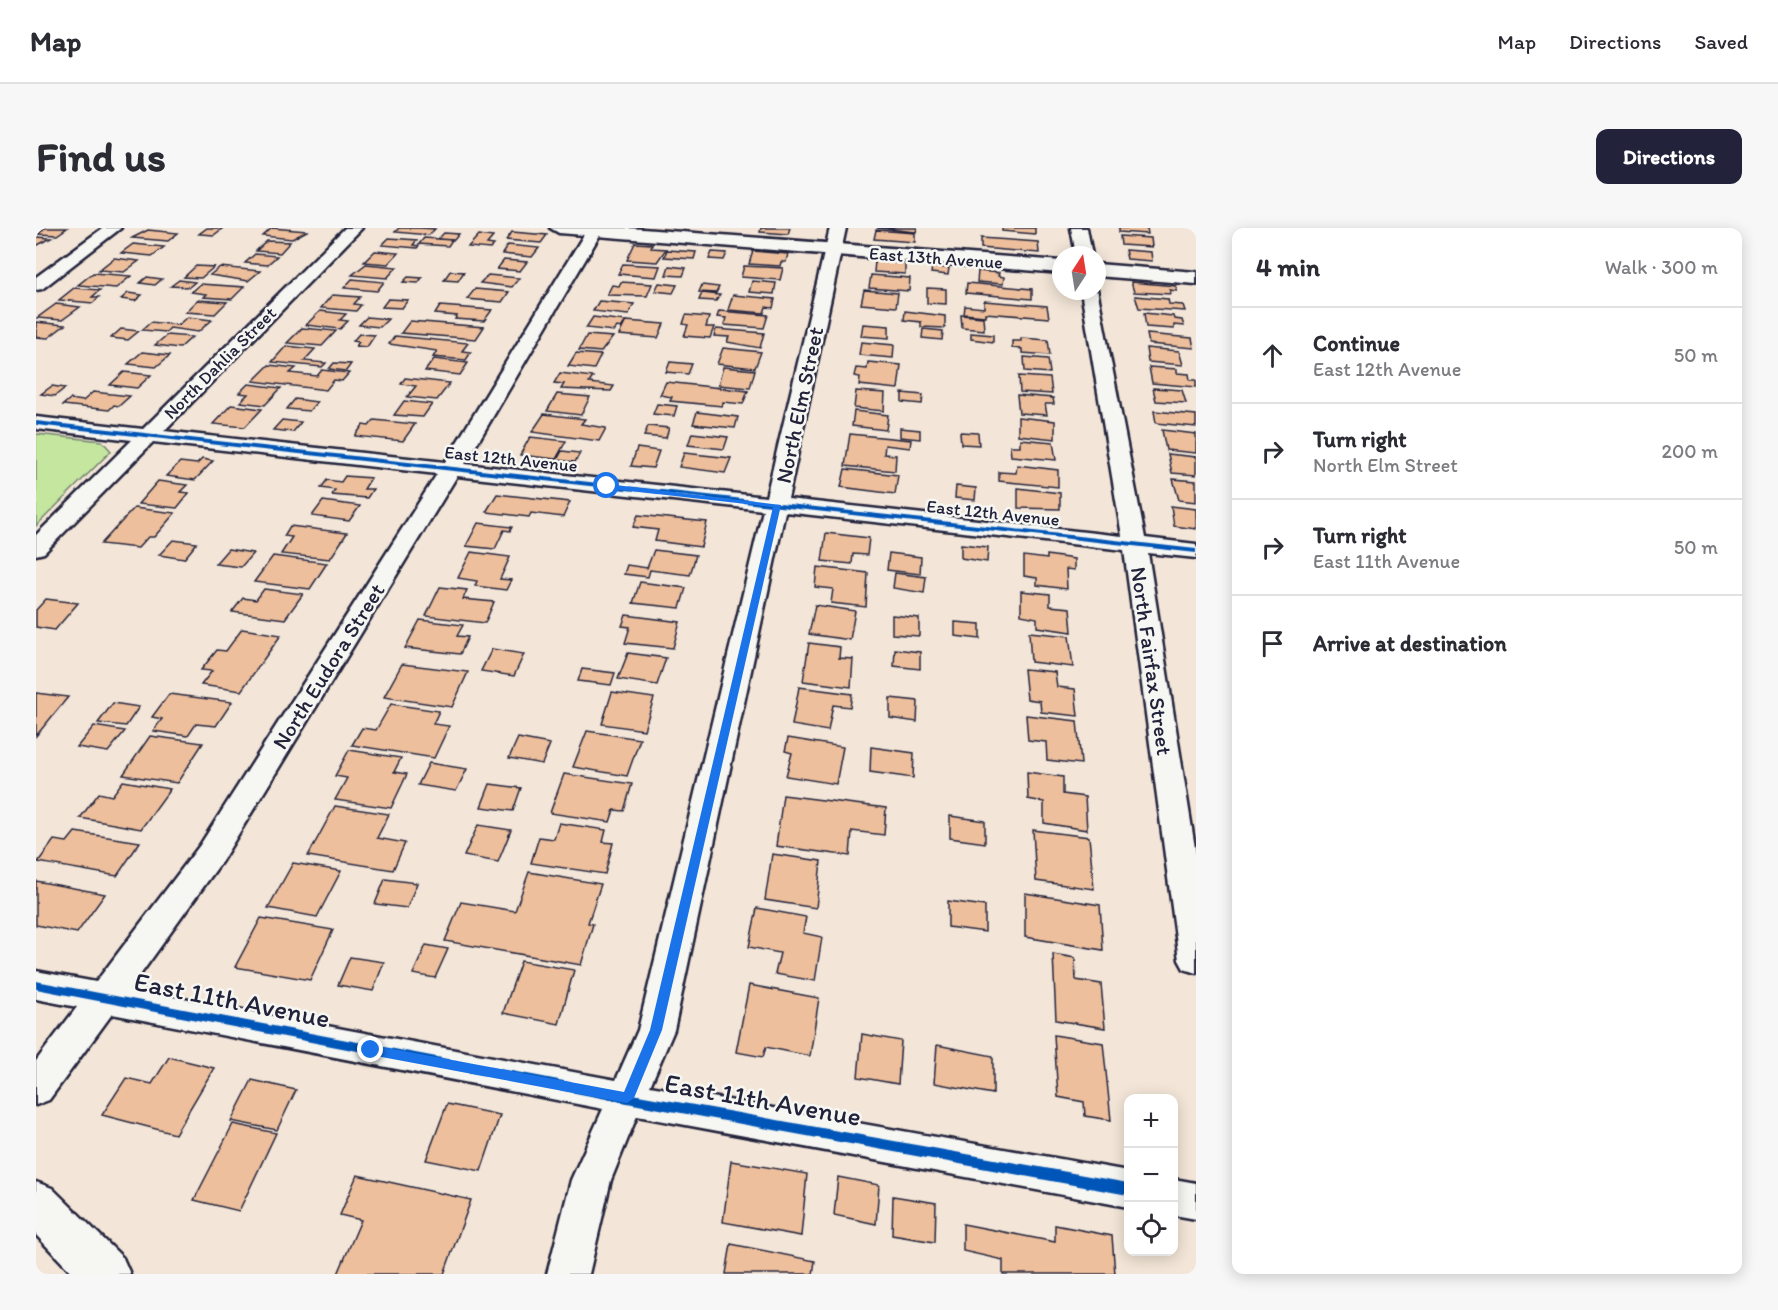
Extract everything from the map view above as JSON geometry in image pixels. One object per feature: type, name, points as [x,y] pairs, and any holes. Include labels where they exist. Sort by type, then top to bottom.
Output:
[{"type":"main road","name":"East 13th Avenue","points":[[559,228],[836,239],[1052,266]]},
{"type":"main road","points":[[1106,271],[1196,278]]},
{"type":"main road","points":[[36,1203],[106,1274]]},
{"type":"street","points":[[36,285],[113,228]]},
{"type":"street","name":"North Dahlia Street","points":[[36,548],[354,228]]},
{"type":"street","points":[[1079,228],[1082,246]]},
{"type":"street","name":"North Eudora Street","points":[[36,1089],[211,853],[451,469],[595,229]]},
{"type":"street","name":"North Elm Street","points":[[568,1274],[591,1180],[656,1030],[836,239]]},
{"type":"street","name":"North Fairfax Street","points":[[1092,300],[1135,545],[1196,960]]},
{"type":"street","name":"East 12th Avenue","points":[[36,423],[1196,551]]},
{"type":"street","name":"East 11th Avenue","points":[[36,985],[627,1098],[1124,1188]]},
{"type":"street","points":[[1178,1198],[1196,1200]]},
{"type":"green space","points":[[36,434],[102,441],[111,451],[36,526]]},
{"type":"building","points":[[36,228],[67,228],[57,235],[38,234],[43,230]]},
{"type":"building","points":[[207,228],[223,228],[214,235],[199,234]]},
{"type":"building","points":[[272,228],[307,231],[292,239],[263,236]]},
{"type":"building","points":[[399,228],[435,229],[429,235],[395,232]]},
{"type":"building","points":[[761,228],[790,228],[788,234],[760,232]]},
{"type":"building","points":[[877,228],[917,228],[916,232]]},
{"type":"building","points":[[1002,228],[1035,228],[1035,234],[1002,231]]},
{"type":"building","points":[[1119,228],[1147,228],[1148,234],[1119,232]]},
{"type":"building","points":[[148,230],[178,233],[168,241],[132,238]]},
{"type":"building","points":[[876,230],[915,233],[915,242],[874,239]]},
{"type":"building","points":[[512,232],[547,235],[541,243],[506,240]]},
{"type":"building","points":[[444,233],[459,234],[454,240],[438,239]]},
{"type":"building","points":[[479,235],[493,237],[487,244],[494,245],[490,249],[468,247]]},
{"type":"building","points":[[1120,236],[1151,238],[1152,247],[1121,245]]},
{"type":"building","points":[[36,237],[51,238],[36,246]]},
{"type":"building","points":[[389,238],[417,240],[413,245],[419,246],[417,248],[382,245]]},
{"type":"building","points":[[424,238],[452,240],[448,246],[419,244]]},
{"type":"building","points":[[981,238],[1038,242],[1039,253],[981,248]]},
{"type":"building","points":[[267,241],[290,242],[280,253],[256,251]]},
{"type":"building","points":[[635,243],[652,244],[651,248],[666,249],[657,262],[627,260]]},
{"type":"building","points":[[133,244],[164,247],[152,256],[121,253]]},
{"type":"building","points":[[508,245],[539,248],[532,257],[502,254]]},
{"type":"building","points":[[667,250],[696,252],[694,259],[664,257]]},
{"type":"building","points":[[1125,250],[1151,252],[1152,261],[1127,259]]},
{"type":"building","points":[[375,251],[398,253],[388,264],[364,262]]},
{"type":"building","points":[[753,251],[788,254],[786,262],[781,262],[780,266],[749,264]]},
{"type":"building","points":[[712,252],[727,253],[724,260],[709,259]]},
{"type":"building","points":[[255,254],[277,256],[267,265],[245,263]]},
{"type":"building","points":[[114,258],[139,261],[124,272],[99,270]]},
{"type":"building","points":[[504,260],[527,262],[520,271],[497,269]]},
{"type":"building","points":[[875,261],[905,263],[905,274],[874,272]]},
{"type":"building","points":[[366,264],[397,267],[387,278],[352,275]]},
{"type":"building","points":[[623,264],[660,266],[656,277],[618,274]]},
{"type":"building","points":[[196,266],[214,267],[201,278],[184,277]]},
{"type":"building","points":[[669,266],[686,268],[683,276],[666,275]]},
{"type":"building","points":[[744,266],[783,268],[780,280],[741,277]]},
{"type":"building","points":[[220,267],[260,271],[248,281],[210,275]]},
{"type":"building","points":[[932,267],[949,268],[948,275],[931,273]]},
{"type":"building","points":[[450,271],[464,272],[458,281],[444,280]]},
{"type":"building","points":[[978,271],[999,273],[998,276],[1004,277],[1003,284],[977,282]]},
{"type":"building","points":[[93,273],[131,276],[116,288],[78,285]]},
{"type":"building","points":[[488,275],[519,278],[512,287],[480,283]]},
{"type":"building","points":[[871,275],[910,278],[909,291],[869,288]]},
{"type":"building","points":[[147,277],[162,279],[155,285],[140,283]]},
{"type":"building","points":[[408,277],[422,278],[418,283],[403,282]]},
{"type":"building","points":[[352,279],[384,282],[377,291],[344,288]]},
{"type":"building","points":[[179,280],[195,282],[189,287],[171,286]]},
{"type":"building","points":[[752,281],[776,283],[774,294],[749,292]]},
{"type":"building","points":[[621,282],[652,284],[647,296],[607,295],[612,285],[619,286]]},
{"type":"building","points":[[1131,282],[1176,286],[1177,291],[1170,290],[1171,294],[1134,292]]},
{"type":"building","points":[[659,283],[677,285],[673,293],[655,291]]},
{"type":"building","points":[[967,283],[1032,289],[1032,299],[966,293]]},
{"type":"building","points":[[200,284],[244,287],[232,299],[203,297],[206,294],[191,292]]},
{"type":"building","points":[[702,285],[719,287],[716,293],[699,292]]},
{"type":"building","points":[[74,288],[100,290],[92,297],[99,297],[93,303],[59,300]]},
{"type":"building","points":[[927,288],[946,289],[946,304],[927,303]]},
{"type":"building","points":[[475,289],[509,292],[502,302],[467,299]]},
{"type":"building","points":[[864,290],[898,293],[896,307],[861,304]]},
{"type":"building","points":[[128,293],[142,295],[135,301],[121,299]]},
{"type":"building","points":[[702,293],[720,295],[716,301],[699,300]]},
{"type":"building","points":[[332,295],[360,297],[354,304],[361,305],[356,311],[321,308]]},
{"type":"building","points":[[733,295],[775,299],[773,308],[766,307],[764,313],[728,310]]},
{"type":"building","points":[[1135,296],[1168,299],[1169,304],[1183,305],[1185,311],[1139,308]]},
{"type":"building","points":[[388,299],[408,300],[402,308],[382,307]]},
{"type":"building","points":[[197,300],[227,302],[215,314],[185,312]]},
{"type":"building","points":[[599,301],[634,304],[628,315],[593,311]]},
{"type":"building","points":[[984,301],[1047,306],[1049,318],[985,313],[985,316],[964,314],[965,306],[984,308]]},
{"type":"building","points":[[56,304],[80,307],[62,320],[37,318]]},
{"type":"building","points":[[440,306],[492,310],[484,321],[455,319],[457,316],[435,314]]},
{"type":"building","points":[[320,311],[346,314],[340,320],[348,321],[340,329],[306,325]]},
{"type":"building","points":[[719,311],[768,315],[764,328],[724,325],[726,318],[717,317]]},
{"type":"building","points":[[905,311],[945,316],[945,328],[921,327],[921,322],[904,320]]},
{"type":"building","points":[[1144,313],[1173,316],[1174,319],[1182,320],[1184,326],[1174,325],[1174,329],[1146,327]]},
{"type":"building","points":[[686,315],[709,317],[706,327],[714,327],[710,338],[684,336],[688,325],[683,324]]},
{"type":"building","points":[[961,315],[983,317],[984,330],[962,328]]},
{"type":"building","points":[[187,317],[212,320],[198,332],[170,328],[166,332],[142,330],[151,322],[178,325]]},
{"type":"building","points":[[367,317],[388,319],[380,327],[359,325]]},
{"type":"building","points":[[593,317],[626,321],[621,328],[617,327],[614,331],[586,328]]},
{"type":"building","points":[[410,321],[484,327],[476,339],[401,333]]},
{"type":"building","points":[[626,321],[664,324],[658,338],[619,335]]},
{"type":"building","points":[[36,322],[65,325],[48,338],[36,337]]},
{"type":"building","points":[[863,324],[889,326],[889,338],[861,336]]},
{"type":"building","points":[[302,328],[336,331],[322,346],[287,343]]},
{"type":"building","points":[[121,329],[139,331],[128,340],[111,338]]},
{"type":"building","points":[[716,329],[764,333],[760,348],[727,342],[729,337],[714,336]]},
{"type":"building","points":[[923,329],[943,331],[942,340],[922,338]]},
{"type":"building","points":[[971,333],[993,335],[993,342],[971,339]]},
{"type":"building","points":[[359,334],[375,335],[367,347],[356,346],[359,342],[353,341]]},
{"type":"building","points":[[1147,334],[1192,338],[1194,348],[1149,344]]},
{"type":"building","points":[[167,335],[192,337],[180,348],[155,345]]},
{"type":"building","points":[[587,335],[613,337],[601,352],[579,350]]},
{"type":"building","points":[[395,336],[468,343],[462,351],[471,352],[466,360],[433,357],[437,351],[389,344]]},
{"type":"building","points":[[1021,338],[1048,340],[1050,355],[1022,353],[1022,349],[1012,348],[1012,341],[1021,341]]},
{"type":"building","points":[[861,342],[894,345],[893,358],[859,355]]},
{"type":"building","points":[[286,346],[315,349],[304,361],[326,363],[322,367],[272,362]]},
{"type":"building","points":[[723,348],[761,352],[755,368],[717,364]]},
{"type":"building","points":[[1146,348],[1179,351],[1183,365],[1148,362]]},
{"type":"building","points":[[142,352],[170,355],[156,367],[128,364]]},
{"type":"building","points":[[576,353],[601,355],[594,369],[568,366]]},
{"type":"building","points":[[1024,357],[1048,359],[1050,373],[1025,371]]},
{"type":"building","points":[[434,359],[468,363],[460,375],[425,371]]},
{"type":"building","points":[[670,362],[692,364],[688,374],[666,372]]},
{"type":"building","points":[[868,362],[901,365],[898,389],[859,385],[860,377],[854,376],[856,368],[867,369]]},
{"type":"building","points":[[334,363],[351,364],[346,371],[329,369]]},
{"type":"building","points":[[269,365],[296,368],[290,373],[317,376],[322,370],[349,373],[342,381],[334,380],[326,390],[253,381]]},
{"type":"building","points":[[723,367],[755,370],[750,388],[718,385]]},
{"type":"building","points":[[1149,367],[1177,369],[1177,373],[1189,374],[1190,380],[1196,380],[1196,387],[1152,383]]},
{"type":"building","points":[[124,372],[151,375],[137,388],[110,385]]},
{"type":"building","points":[[560,373],[593,377],[589,383],[614,386],[611,391],[561,389],[564,384],[554,383]]},
{"type":"building","points":[[1019,376],[1050,378],[1052,394],[1020,392]]},
{"type":"building","points":[[405,378],[450,383],[437,400],[407,397],[416,386],[401,384]]},
{"type":"building","points":[[666,382],[748,391],[743,404],[723,402],[722,406],[670,401],[672,397],[660,395]]},
{"type":"building","points":[[248,384],[281,388],[265,405],[240,402],[248,394],[239,393]]},
{"type":"building","points":[[52,386],[65,388],[55,396],[41,394]]},
{"type":"building","points":[[1153,388],[1182,390],[1186,403],[1156,401]]},
{"type":"building","points":[[856,391],[885,393],[884,411],[854,408]]},
{"type":"building","points":[[93,392],[130,396],[119,406],[114,405],[109,410],[63,405],[70,399],[83,401]]},
{"type":"building","points":[[902,393],[923,395],[922,404],[902,402]]},
{"type":"building","points":[[557,394],[590,397],[581,415],[547,411]]},
{"type":"building","points":[[1017,395],[1053,398],[1054,404],[1045,404],[1047,415],[1019,413]]},
{"type":"building","points":[[295,399],[317,402],[309,411],[287,409]]},
{"type":"building","points":[[404,401],[432,404],[423,417],[394,415]]},
{"type":"building","points":[[657,404],[677,406],[674,416],[653,414]]},
{"type":"building","points":[[231,405],[262,409],[245,427],[213,424]]},
{"type":"building","points":[[854,411],[888,415],[886,430],[852,426]]},
{"type":"building","points":[[1154,411],[1196,415],[1196,427],[1156,423]]},
{"type":"building","points":[[697,412],[738,417],[735,428],[693,424]]},
{"type":"building","points":[[544,414],[585,419],[581,424],[606,428],[599,441],[532,432]]},
{"type":"building","points":[[1018,417],[1055,421],[1055,439],[1018,435]]},
{"type":"building","points":[[282,420],[301,422],[293,432],[273,430]]},
{"type":"building","points":[[374,420],[415,424],[403,441],[355,436],[363,425],[369,426]]},
{"type":"building","points":[[648,426],[669,428],[666,438],[644,436]]},
{"type":"building","points":[[900,428],[920,430],[920,439],[900,437]]},
{"type":"building","points":[[1162,430],[1196,434],[1196,453],[1166,450]]},
{"type":"building","points":[[960,432],[978,433],[979,445],[961,444]]},
{"type":"building","points":[[692,433],[728,437],[724,449],[688,445]]},
{"type":"building","points":[[850,434],[911,440],[910,448],[885,445],[884,454],[896,455],[895,471],[845,466]]},
{"type":"building","points":[[530,437],[566,441],[556,459],[520,455]]},
{"type":"building","points":[[1020,439],[1053,442],[1056,460],[1011,456],[1010,446],[1020,446]]},
{"type":"building","points":[[637,448],[659,451],[653,468],[631,466]]},
{"type":"building","points":[[562,451],[580,453],[575,462],[557,460]]},
{"type":"building","points":[[684,453],[731,458],[725,473],[679,467]]},
{"type":"building","points":[[1168,454],[1196,457],[1196,475],[1172,473]]},
{"type":"building","points":[[202,459],[213,461],[195,480],[166,476],[180,462],[197,464]]},
{"type":"building","points":[[1017,465],[1058,470],[1058,487],[999,481],[999,472],[1016,473]]},
{"type":"building","points":[[845,469],[898,475],[895,494],[841,487]]},
{"type":"building","points":[[345,476],[371,478],[364,489],[373,489],[367,498],[332,495],[335,490],[321,488],[327,480],[341,482]]},
{"type":"building","points":[[1173,479],[1196,481],[1196,502],[1179,500]]},
{"type":"building","points":[[158,481],[187,485],[180,492],[189,493],[177,508],[138,504]]},
{"type":"building","points":[[956,486],[976,488],[975,500],[955,498]]},
{"type":"building","points":[[1018,488],[1060,493],[1060,509],[1018,508]]},
{"type":"building","points":[[497,494],[570,502],[563,517],[531,513],[529,517],[486,512]]},
{"type":"building","points":[[323,501],[360,506],[349,521],[312,516]]},
{"type":"building","points":[[1171,506],[1196,509],[1196,529],[1174,526]]},
{"type":"building","points":[[134,508],[175,513],[154,537],[148,537],[138,548],[101,544]]},
{"type":"building","points":[[638,515],[707,522],[701,547],[655,541],[658,530],[633,527]]},
{"type":"building","points":[[478,523],[512,527],[510,531],[504,530],[495,549],[466,546]]},
{"type":"building","points":[[290,526],[347,533],[330,559],[281,554],[292,537],[284,536]]},
{"type":"building","points":[[826,533],[869,538],[867,555],[853,554],[852,564],[822,561]]},
{"type":"building","points":[[173,540],[197,543],[184,559],[159,555]]},
{"type":"building","points":[[961,544],[988,547],[987,562],[961,558]]},
{"type":"building","points":[[228,549],[253,553],[241,567],[215,564]]},
{"type":"building","points":[[654,550],[696,555],[690,575],[650,570],[648,577],[624,574],[627,565],[647,568]]},
{"type":"building","points":[[471,552],[510,557],[500,579],[511,580],[506,590],[475,586],[477,581],[458,578]]},
{"type":"building","points":[[889,553],[921,557],[920,574],[887,570]]},
{"type":"building","points":[[1047,555],[1074,559],[1074,570],[1066,569],[1067,589],[1037,585],[1037,578],[1024,576],[1024,556],[1047,559]]},
{"type":"building","points":[[273,556],[327,563],[310,589],[254,582]]},
{"type":"building","points":[[817,567],[868,573],[866,607],[831,603],[833,589],[815,587]]},
{"type":"building","points":[[895,573],[926,577],[924,593],[893,588]]},
{"type":"building","points":[[640,582],[686,588],[680,608],[633,603]]},
{"type":"building","points":[[440,587],[467,590],[463,599],[494,602],[485,623],[426,616]]},
{"type":"building","points":[[264,589],[303,594],[285,619],[232,612],[243,598],[256,600]]},
{"type":"building","points":[[1021,591],[1050,594],[1050,606],[1070,608],[1072,632],[1037,627],[1037,618],[1021,615]]},
{"type":"building","points":[[46,599],[78,603],[55,630],[36,627],[36,610]]},
{"type":"building","points":[[815,605],[855,611],[850,640],[809,634]]},
{"type":"building","points":[[626,615],[680,622],[673,648],[625,643],[630,627],[622,626]]},
{"type":"building","points":[[892,615],[919,618],[919,636],[892,634]]},
{"type":"building","points":[[420,620],[463,625],[457,636],[468,637],[460,654],[405,648]]},
{"type":"building","points":[[955,622],[980,624],[980,639],[955,636]]},
{"type":"building","points":[[242,629],[281,635],[241,691],[201,685],[212,671],[201,670],[217,650],[226,651]]},
{"type":"building","points":[[1029,632],[1069,636],[1073,667],[1031,662]]},
{"type":"building","points":[[809,643],[840,647],[839,658],[853,659],[851,687],[803,681]]},
{"type":"building","points":[[492,649],[524,654],[514,676],[481,671]]},
{"type":"building","points":[[895,649],[920,652],[920,669],[894,666]]},
{"type":"building","points":[[628,653],[666,658],[657,685],[618,679]]},
{"type":"building","points":[[402,664],[468,672],[452,707],[384,697]]},
{"type":"building","points":[[582,669],[615,673],[611,685],[578,681]]},
{"type":"building","points":[[1024,669],[1055,672],[1057,687],[1075,689],[1078,716],[1041,712],[1040,701],[1027,699]]},
{"type":"building","points":[[799,687],[852,694],[850,707],[833,705],[828,731],[792,725]]},
{"type":"building","points":[[612,692],[654,698],[644,730],[602,724]]},
{"type":"building","points":[[36,693],[68,697],[36,736]]},
{"type":"building","points":[[169,694],[232,702],[216,726],[196,724],[188,736],[153,731],[162,719],[152,717]]},
{"type":"building","points":[[890,698],[918,701],[917,722],[890,718]]},
{"type":"building","points":[[113,703],[139,707],[126,726],[98,723]]},
{"type":"building","points":[[391,704],[439,711],[433,724],[449,726],[434,758],[352,745],[362,728],[376,730]]},
{"type":"building","points":[[1026,715],[1077,721],[1081,764],[1047,760],[1046,742],[1028,740]]},
{"type":"building","points":[[94,726],[125,731],[108,752],[77,747]]},
{"type":"building","points":[[587,731],[640,739],[627,776],[573,767]]},
{"type":"building","points":[[150,736],[203,743],[177,783],[123,775]]},
{"type":"building","points":[[518,738],[550,744],[542,764],[509,758]]},
{"type":"building","points":[[788,738],[843,747],[836,784],[786,776],[792,753],[785,751]]},
{"type":"building","points":[[871,747],[914,753],[913,778],[870,772]]},
{"type":"building","points":[[349,750],[401,758],[394,772],[407,774],[391,808],[335,800],[347,778],[335,776]]},
{"type":"building","points":[[429,763],[467,769],[456,791],[418,785]]},
{"type":"building","points":[[1027,772],[1063,777],[1063,794],[1085,797],[1087,830],[1044,823],[1044,802],[1028,799]]},
{"type":"building","points":[[564,774],[632,784],[624,811],[614,810],[610,822],[550,813]]},
{"type":"building","points":[[123,781],[170,789],[141,829],[80,818],[99,793],[112,796]]},
{"type":"building","points":[[490,784],[521,788],[513,811],[481,807]]},
{"type":"building","points":[[783,795],[886,808],[884,835],[852,831],[850,856],[776,846]]},
{"type":"building","points":[[335,806],[389,814],[377,838],[405,843],[393,870],[308,856]]},
{"type":"building","points":[[950,816],[985,821],[985,843],[950,838]]},
{"type":"building","points":[[559,823],[606,830],[603,842],[613,843],[605,874],[531,863],[539,837],[554,839]]},
{"type":"building","points":[[478,825],[511,830],[498,862],[464,856]]},
{"type":"building","points":[[1033,830],[1089,837],[1094,889],[1036,881]]},
{"type":"building","points":[[75,832],[140,842],[117,876],[38,862],[54,840],[67,842]]},
{"type":"building","points":[[772,854],[821,861],[816,908],[765,900]]},
{"type":"building","points":[[293,863],[341,871],[317,917],[268,908]]},
{"type":"building","points":[[529,872],[601,884],[588,923],[593,924],[581,965],[445,941],[461,902],[515,911]]},
{"type":"building","points":[[385,879],[417,883],[407,908],[375,904]]},
{"type":"building","points":[[36,881],[105,894],[77,933],[36,925]]},
{"type":"building","points":[[1025,893],[1100,905],[1103,950],[1025,937]]},
{"type":"building","points":[[948,901],[985,906],[985,932],[948,927]]},
{"type":"building","points":[[757,908],[806,917],[803,933],[822,937],[815,981],[775,974],[780,953],[749,947]]},
{"type":"building","points":[[261,918],[333,930],[310,980],[235,967]]},
{"type":"building","points":[[426,945],[448,949],[435,978],[413,974]]},
{"type":"building","points":[[1053,954],[1075,958],[1076,980],[1101,984],[1105,1028],[1056,1020]]},
{"type":"building","points":[[350,957],[384,962],[373,991],[338,985]]},
{"type":"building","points":[[521,961],[574,970],[559,1024],[503,1013]]},
{"type":"building","points":[[749,985],[819,998],[810,1056],[766,1047],[763,1057],[736,1052]]},
{"type":"building","points":[[862,1034],[901,1041],[898,1084],[858,1077]]},
{"type":"building","points":[[1054,1035],[1103,1043],[1111,1120],[1085,1116],[1084,1102],[1058,1097]]},
{"type":"building","points":[[937,1045],[993,1056],[993,1094],[934,1083]]},
{"type":"building","points":[[169,1057],[214,1068],[175,1134],[102,1115],[126,1078],[152,1084]]},
{"type":"building","points":[[252,1080],[296,1090],[277,1130],[231,1121]]},
{"type":"building","points":[[447,1104],[500,1115],[481,1171],[426,1160]]},
{"type":"building","points":[[233,1124],[276,1133],[239,1211],[194,1200]]},
{"type":"building","points":[[731,1161],[807,1174],[801,1236],[723,1222]]},
{"type":"building","points":[[357,1175],[471,1200],[444,1274],[338,1274],[361,1220],[340,1215]]},
{"type":"building","points":[[838,1177],[879,1185],[876,1224],[834,1215]]},
{"type":"building","points":[[893,1196],[936,1203],[935,1242],[892,1235]]},
{"type":"building","points":[[963,1224],[1055,1242],[1055,1225],[1112,1236],[1115,1274],[1003,1274],[1003,1260],[963,1251]]},
{"type":"building","points":[[731,1244],[815,1261],[813,1274],[726,1274]]},
{"type":"cycle path","points":[[36,423],[1196,551]]},
{"type":"cycle path","points":[[36,985],[627,1098],[1124,1188]]},
{"type":"route","points":[[371,1050],[627,1098],[642,1066],[656,1030],[777,505],[607,486]]}]
